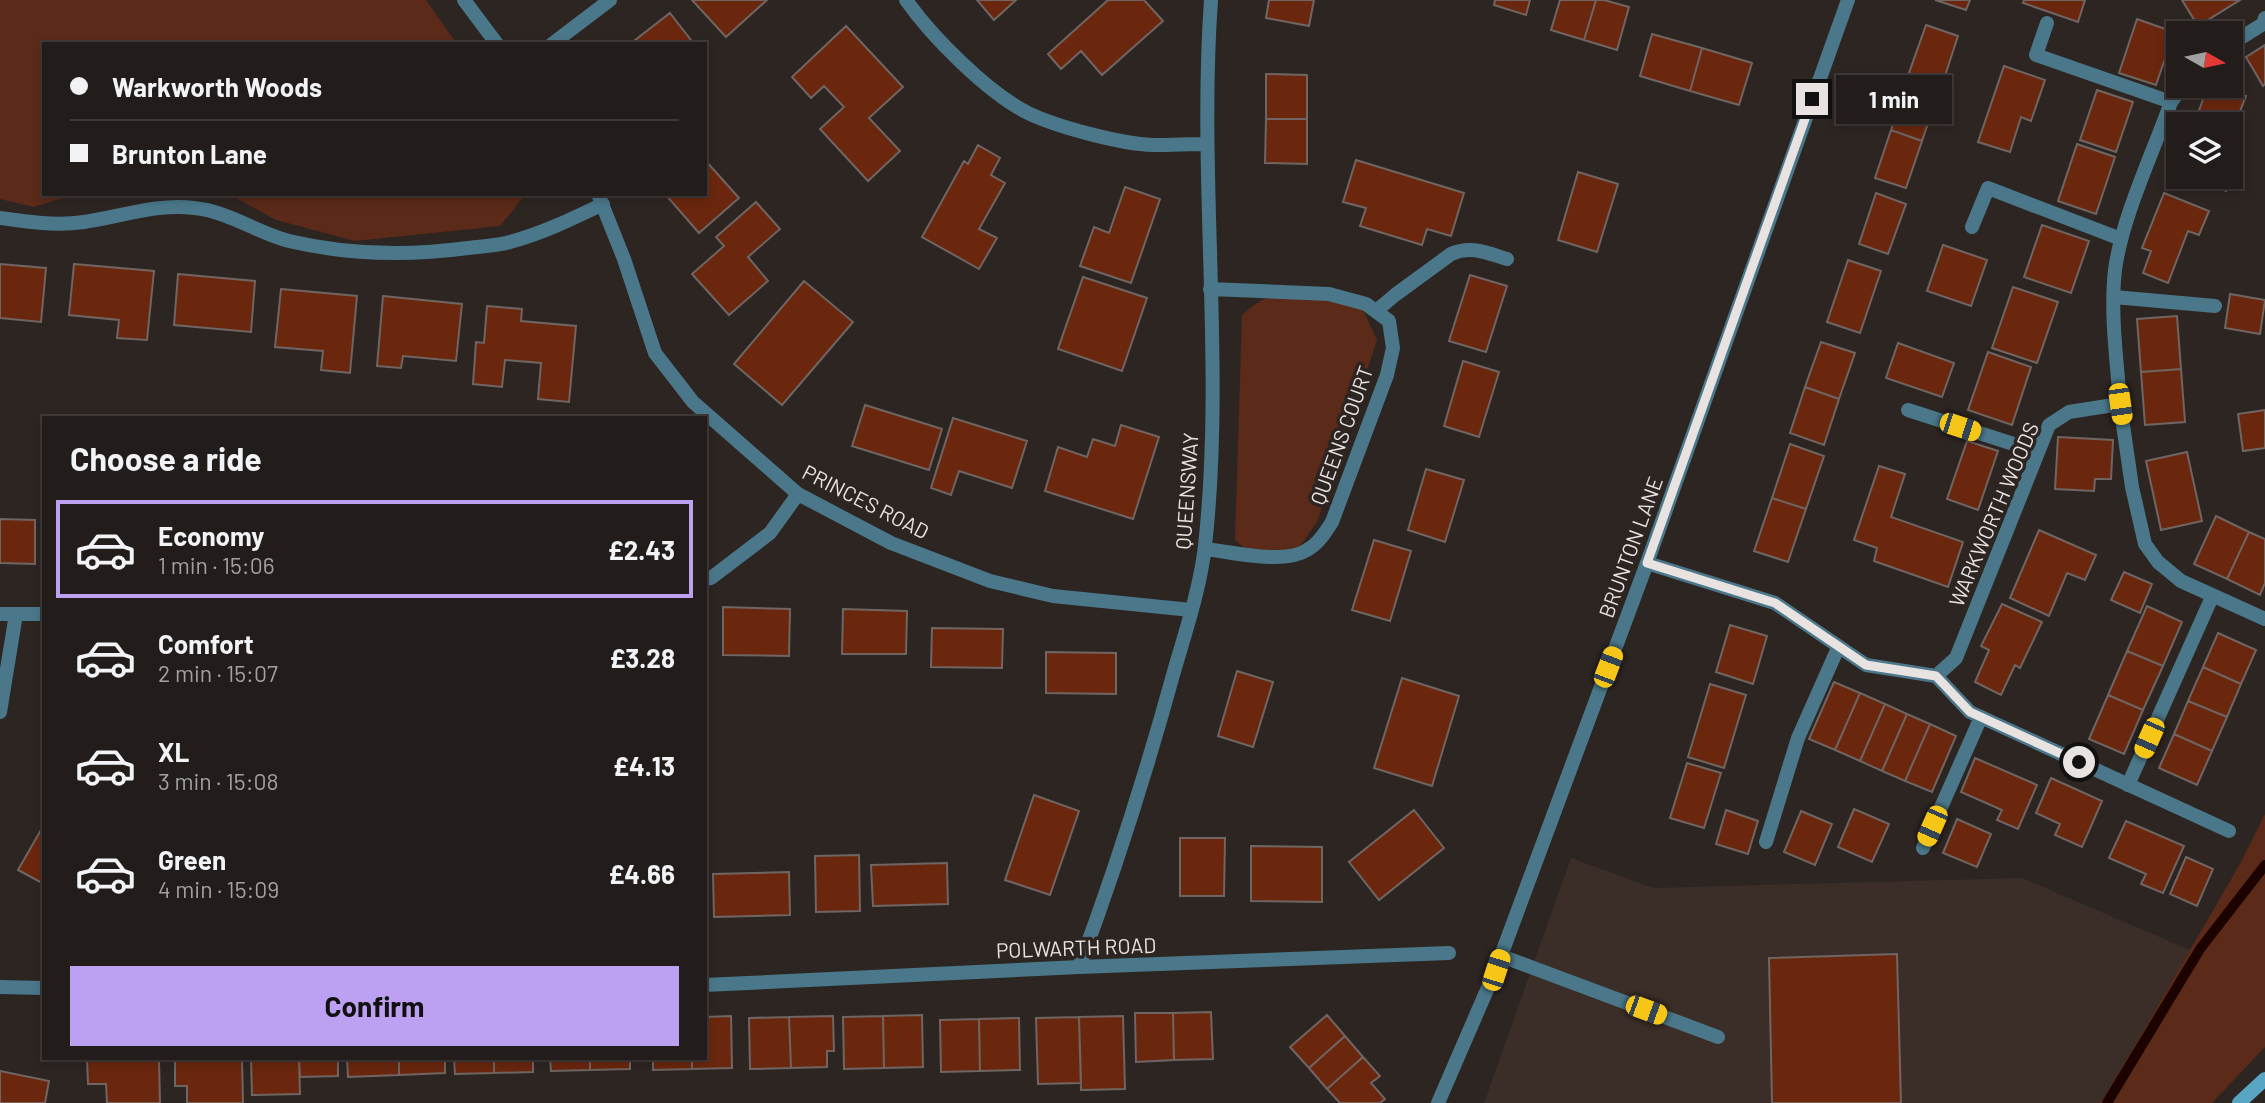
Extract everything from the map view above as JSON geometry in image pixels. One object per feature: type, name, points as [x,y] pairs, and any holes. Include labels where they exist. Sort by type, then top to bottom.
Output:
[{"type":"main road","points":[[2239,1103],[2265,1079]]},
{"type":"street","points":[[464,0],[496,42]]},
{"type":"street","points":[[555,42],[610,0]]},
{"type":"street","points":[[906,0],[919,18],[978,78],[1028,113],[1089,134],[1150,145],[1208,144]]},
{"type":"street","name":"QUEENSWAY","points":[[1079,967],[1110,886],[1159,726],[1205,549],[1213,398],[1208,144],[1212,0]]},
{"type":"street","name":"BRUNTON LANE","points":[[1438,1103],[1500,956],[1647,563],[1848,0]]},
{"type":"street","points":[[2244,36],[2263,24],[2265,18]]},
{"type":"street","points":[[2048,23],[2036,55],[2172,102]]},
{"type":"street","points":[[2175,98],[2121,239],[2115,272],[2120,404],[2132,487],[2145,544],[2158,562],[2181,581],[2265,619]]},
{"type":"street","points":[[1972,227],[1988,188],[2121,239]]},
{"type":"street","points":[[0,218],[45,224],[81,223],[163,208],[195,208],[228,217],[277,238],[312,246],[372,253],[424,253],[508,243],[550,230],[600,199]]},
{"type":"street","name":"PRINCES ROAD","points":[[600,199],[624,259],[655,354],[694,402],[798,494],[891,543],[990,580],[1053,596],[1191,610]]},
{"type":"street","points":[[1210,289],[1329,295],[1366,304],[1376,312],[1451,254],[1470,248],[1507,259]]},
{"type":"street","points":[[2114,297],[2215,306]]},
{"type":"street","name":"QUEENS COURT","points":[[1205,549],[1283,558],[1306,552],[1323,537],[1337,510],[1387,375],[1393,348],[1389,321],[1376,312]]},
{"type":"street","name":"WARKWORTH WOODS","points":[[1936,676],[1956,659],[2049,425],[2069,412],[2120,404]]},
{"type":"street","points":[[1908,410],[2038,452]]},
{"type":"street","points":[[707,579],[770,533],[798,494]]},
{"type":"street","points":[[1647,563],[1775,603],[1866,665],[1936,676],[1970,712],[2229,831]]},
{"type":"street","points":[[2129,785],[2212,597]]},
{"type":"street","points":[[0,614],[42,614]]},
{"type":"street","points":[[0,712],[16,614]]},
{"type":"street","points":[[1766,842],[1798,738],[1839,648]]},
{"type":"street","points":[[1923,848],[1981,717]]},
{"type":"street","name":"POLWARTH ROAD","points":[[707,985],[1450,953]]},
{"type":"street","points":[[1500,956],[1718,1037]]},
{"type":"street","points":[[0,987],[42,988]]},
{"type":"shaded area","points":[[0,0],[426,0],[456,42],[42,42],[42,196],[69,196],[34,207],[0,199]]},
{"type":"shaded area","points":[[233,196],[524,196],[500,226],[355,241],[276,220]]},
{"type":"shaded area","points":[[1266,298],[1330,299],[1363,310],[1377,340],[1317,522],[1300,546],[1280,555],[1249,552],[1235,540],[1242,315]]},
{"type":"shaded area","points":[[2265,814],[2265,1047],[2212,1103],[2099,1103],[2240,864]]},
{"type":"shaded area","points":[[1571,858],[1653,888],[2022,878],[2190,950],[2099,1103],[1484,1103]]},
{"type":"building","points":[[692,0],[767,0],[726,37]]},
{"type":"building","points":[[977,0],[1016,0],[994,20]]},
{"type":"building","points":[[1108,0],[1144,0],[1163,21],[1102,75],[1081,51],[1061,69],[1048,54]]},
{"type":"building","points":[[1269,0],[1314,0],[1309,26],[1266,18]]},
{"type":"building","points":[[1495,0],[1530,0],[1526,15],[1494,5]]},
{"type":"building","points":[[1560,0],[1596,0],[1584,40],[1551,30]]},
{"type":"building","points":[[1596,0],[1629,7],[1617,50],[1584,40]]},
{"type":"building","points":[[1935,0],[1970,0],[1966,10]]},
{"type":"building","points":[[2024,0],[2085,0],[2078,22],[2023,3]]},
{"type":"building","points":[[2182,0],[2240,0],[2206,21],[2195,21]]},
{"type":"building","points":[[670,13],[692,42],[633,42]]},
{"type":"building","points":[[2137,19],[2166,29],[2166,56],[2156,85],[2119,73]]},
{"type":"building","points":[[1926,25],[1958,36],[1942,85],[1909,73]]},
{"type":"building","points":[[846,26],[903,87],[869,118],[900,151],[868,181],[820,129],[844,107],[824,86],[811,98],[792,77]]},
{"type":"building","points":[[1652,34],[1702,48],[1690,91],[1640,76]]},
{"type":"building","points":[[2265,45],[2265,84],[2263,86],[2246,57]]},
{"type":"building","points":[[1702,48],[1752,63],[1739,105],[1690,91]]},
{"type":"building","points":[[2004,66],[2045,80],[2031,121],[2021,117],[2010,152],[1978,142]]},
{"type":"building","points":[[1266,74],[1307,75],[1307,119],[1266,119]]},
{"type":"building","points":[[1907,83],[1938,94],[1922,141],[1891,130]]},
{"type":"building","points":[[2097,90],[2133,102],[2116,152],[2080,140]]},
{"type":"building","points":[[2246,96],[2240,112],[2198,112],[2204,98]]},
{"type":"building","points":[[1266,119],[1307,119],[1307,164],[1265,163]]},
{"type":"building","points":[[1891,130],[1922,141],[1906,188],[1875,178]]},
{"type":"building","points":[[2077,144],[2115,157],[2096,214],[2058,201]]},
{"type":"building","points":[[978,145],[1000,158],[991,175],[1005,183],[979,229],[997,238],[979,269],[922,237],[964,161],[968,164]]},
{"type":"building","points":[[1356,160],[1464,193],[1451,236],[1427,229],[1422,245],[1360,226],[1366,208],[1343,202]]},
{"type":"building","points":[[707,162],[739,198],[699,233],[667,196],[707,196]]},
{"type":"building","points":[[1578,172],[1618,184],[1597,252],[1558,240]]},
{"type":"building","points":[[1125,187],[1160,199],[1131,283],[1080,266],[1094,227],[1109,233]]},
{"type":"building","points":[[1876,193],[1906,204],[1888,254],[1859,244]]},
{"type":"building","points":[[2164,193],[2209,211],[2199,235],[2188,231],[2168,283],[2143,273],[2151,251],[2142,248]]},
{"type":"building","points":[[756,202],[780,229],[748,257],[768,281],[729,315],[692,274],[724,246],[716,237]]},
{"type":"building","points":[[2042,225],[2089,241],[2071,293],[2024,277]]},
{"type":"building","points":[[1943,245],[1987,260],[1971,306],[1927,291]]},
{"type":"building","points":[[1848,260],[1881,271],[1860,333],[1827,322]]},
{"type":"building","points":[[0,264],[46,268],[41,322],[0,318]]},
{"type":"building","points":[[74,264],[154,271],[147,340],[117,338],[119,320],[69,315]]},
{"type":"building","points":[[178,274],[255,281],[251,332],[174,325]]},
{"type":"building","points":[[1470,275],[1507,286],[1486,352],[1449,341]]},
{"type":"building","points":[[1083,277],[1147,298],[1122,371],[1058,349]]},
{"type":"building","points":[[804,281],[853,322],[782,405],[734,364]]},
{"type":"building","points":[[2013,287],[2058,302],[2037,363],[1992,348]]},
{"type":"building","points":[[281,289],[357,296],[350,373],[321,370],[323,351],[275,347]]},
{"type":"building","points":[[2230,294],[2265,300],[2260,334],[2225,328]]},
{"type":"building","points":[[383,296],[462,304],[456,361],[403,356],[401,368],[377,366]]},
{"type":"building","points":[[487,306],[522,309],[521,321],[576,326],[569,402],[538,399],[541,363],[505,360],[502,387],[473,384],[476,342],[484,343]]},
{"type":"building","points":[[2177,316],[2181,369],[2141,372],[2137,319]]},
{"type":"building","points":[[1821,342],[1855,353],[1839,399],[1805,387]]},
{"type":"building","points":[[1898,343],[1954,363],[1942,397],[1886,378]]},
{"type":"building","points":[[1988,352],[2031,367],[2012,425],[1968,410]]},
{"type":"building","points":[[1463,361],[1499,372],[1479,437],[1444,426]]},
{"type":"building","points":[[2181,369],[2185,422],[2145,425],[2141,372]]},
{"type":"building","points":[[1805,387],[1839,399],[1824,445],[1790,433]]},
{"type":"building","points":[[865,405],[942,429],[929,470],[852,446]]},
{"type":"building","points":[[2265,410],[2265,448],[2243,451],[2238,414]]},
{"type":"building","points":[[953,418],[1027,441],[1012,488],[959,471],[951,495],[931,488]]},
{"type":"building","points":[[1121,425],[1159,437],[1133,519],[1045,491],[1058,447],[1087,457],[1093,439],[1115,446]]},
{"type":"building","points":[[2058,437],[2113,440],[2111,479],[2095,479],[2094,491],[2055,489]]},
{"type":"building","points":[[1967,441],[1998,451],[1978,510],[1947,499]]},
{"type":"building","points":[[1790,444],[1824,456],[1806,509],[1772,498]]},
{"type":"building","points":[[2187,452],[2202,521],[2161,530],[2146,461]]},
{"type":"building","points":[[1879,466],[1905,474],[1891,517],[1963,542],[1948,587],[1874,561],[1877,548],[1854,540]]},
{"type":"building","points":[[1426,469],[1464,480],[1445,542],[1408,530]]},
{"type":"building","points":[[1772,498],[1806,509],[1788,562],[1754,551]]},
{"type":"building","points":[[2216,516],[2249,532],[2227,579],[2194,564]]},
{"type":"building","points":[[0,519],[35,520],[35,564],[0,563]]},
{"type":"building","points":[[2039,530],[2096,555],[2085,580],[2067,573],[2049,616],[2010,598]]},
{"type":"building","points":[[2249,532],[2265,539],[2265,583],[2260,595],[2227,579]]},
{"type":"building","points":[[1374,540],[1411,551],[1390,621],[1352,610]]},
{"type":"building","points":[[2124,572],[2152,584],[2140,613],[2111,600]]},
{"type":"building","points":[[2002,604],[2042,622],[2020,668],[2015,665],[2001,695],[1975,682],[1989,650],[1981,646]]},
{"type":"building","points":[[2147,606],[2182,622],[2163,666],[2127,651]]},
{"type":"building","points":[[723,607],[790,609],[789,656],[723,655]]},
{"type":"building","points":[[843,609],[907,611],[906,654],[842,654]]},
{"type":"building","points":[[1730,625],[1767,636],[1753,684],[1716,672]]},
{"type":"building","points":[[932,628],[1003,629],[1002,668],[931,667]]},
{"type":"building","points":[[2218,633],[2256,650],[2241,684],[2203,667]]},
{"type":"building","points":[[2127,651],[2163,666],[2143,710],[2108,695]]},
{"type":"building","points":[[1046,652],[1116,653],[1116,694],[1046,693]]},
{"type":"building","points":[[2203,667],[2241,684],[2227,717],[2188,701]]},
{"type":"building","points":[[1237,671],[1273,682],[1253,747],[1218,736]]},
{"type":"building","points":[[1402,678],[1459,696],[1432,786],[1374,768]]},
{"type":"building","points":[[1834,682],[1860,693],[1835,750],[1809,739]]},
{"type":"building","points":[[1710,684],[1746,695],[1724,768],[1688,757]]},
{"type":"building","points":[[1860,693],[1885,704],[1860,761],[1835,750]]},
{"type":"building","points":[[2108,695],[2143,710],[2124,754],[2089,739]]},
{"type":"building","points":[[2188,701],[2227,717],[2212,751],[2174,734]]},
{"type":"building","points":[[1885,704],[1907,714],[1882,771],[1860,761]]},
{"type":"building","points":[[1907,714],[1930,724],[1905,781],[1882,771]]},
{"type":"building","points":[[1930,724],[1956,736],[1932,792],[1905,781]]},
{"type":"building","points":[[2174,734],[2212,751],[2197,785],[2159,768]]},
{"type":"building","points":[[1975,758],[2037,785],[2018,829],[1997,820],[2002,810],[1961,792]]},
{"type":"building","points":[[1687,763],[1721,773],[1704,828],[1670,818]]},
{"type":"building","points":[[2051,778],[2102,801],[2082,847],[2055,835],[2060,824],[2036,813]]},
{"type":"building","points":[[1034,795],[1079,811],[1050,895],[1005,880]]},
{"type":"building","points":[[1854,809],[1889,824],[1872,862],[1838,847]]},
{"type":"building","points":[[1414,810],[1444,848],[1379,900],[1349,862]]},
{"type":"building","points":[[1726,810],[1758,821],[1748,854],[1716,844]]},
{"type":"building","points":[[1801,811],[1832,824],[1815,865],[1784,852]]},
{"type":"building","points":[[1957,819],[1991,834],[1977,867],[1943,853]]},
{"type":"building","points":[[2126,821],[2184,846],[2163,893],[2141,884],[2146,874],[2109,858]]},
{"type":"building","points":[[42,828],[42,883],[18,870]]},
{"type":"building","points":[[1180,838],[1225,838],[1224,896],[1180,896]]},
{"type":"building","points":[[1251,846],[1322,847],[1322,902],[1251,901]]},
{"type":"building","points":[[859,855],[860,911],[816,912],[815,856]]},
{"type":"building","points":[[2186,857],[2213,869],[2197,906],[2170,894]]},
{"type":"building","points":[[947,863],[948,904],[873,906],[871,865]]},
{"type":"building","points":[[789,872],[790,915],[714,917],[713,874]]},
{"type":"building","points":[[1897,954],[1901,1103],[1772,1103],[1769,958]]},
{"type":"building","points":[[1211,1012],[1213,1059],[1174,1060],[1173,1013]]},
{"type":"building","points":[[1135,1013],[1173,1013],[1174,1060],[1136,1062]]},
{"type":"building","points":[[922,1015],[923,1067],[884,1068],[883,1016]]},
{"type":"building","points":[[1327,1015],[1345,1036],[1309,1068],[1290,1047]]},
{"type":"building","points":[[731,1016],[732,1068],[692,1069],[692,1060],[707,1060],[707,1017]]},
{"type":"building","points":[[833,1016],[834,1051],[827,1051],[827,1067],[791,1068],[789,1017]]},
{"type":"building","points":[[883,1016],[884,1068],[844,1069],[843,1017]]},
{"type":"building","points":[[1123,1016],[1125,1089],[1081,1090],[1079,1017]]},
{"type":"building","points":[[789,1017],[791,1068],[750,1069],[749,1018]]},
{"type":"building","points":[[1079,1017],[1081,1083],[1038,1084],[1036,1018]]},
{"type":"building","points":[[1019,1018],[1020,1070],[980,1071],[979,1019]]},
{"type":"building","points":[[979,1019],[980,1071],[941,1072],[940,1020]]},
{"type":"building","points":[[1345,1036],[1363,1057],[1327,1089],[1309,1068]]},
{"type":"building","points":[[1363,1057],[1380,1076],[1371,1083],[1385,1099],[1380,1103],[1340,1103],[1327,1089]]},
{"type":"building","points":[[87,1060],[159,1060],[160,1103],[107,1103],[106,1084],[88,1084]]},
{"type":"building","points":[[175,1060],[242,1060],[243,1103],[187,1103],[187,1086],[175,1086]]},
{"type":"building","points":[[251,1060],[299,1060],[300,1094],[252,1095]]},
{"type":"building","points":[[299,1060],[338,1060],[338,1076],[300,1077]]},
{"type":"building","points":[[347,1060],[399,1060],[399,1075],[348,1077]]},
{"type":"building","points":[[399,1060],[445,1060],[445,1073],[399,1075]]},
{"type":"building","points":[[454,1060],[494,1060],[494,1073],[455,1074]]},
{"type":"building","points":[[494,1060],[533,1060],[533,1072],[494,1073]]},
{"type":"building","points":[[550,1060],[590,1060],[590,1070],[551,1071]]},
{"type":"building","points":[[590,1060],[630,1060],[630,1069],[590,1070]]},
{"type":"building","points":[[653,1060],[692,1060],[692,1069],[653,1070]]},
{"type":"building","points":[[0,1071],[49,1081],[45,1103],[0,1103]]},
{"type":"waterway","points":[[2107,1103],[2200,949],[2265,865]]},
{"type":"route","points":[[1812,99],[1647,563],[1775,603],[1866,665],[1936,676],[1970,712],[2079,762]]}]
